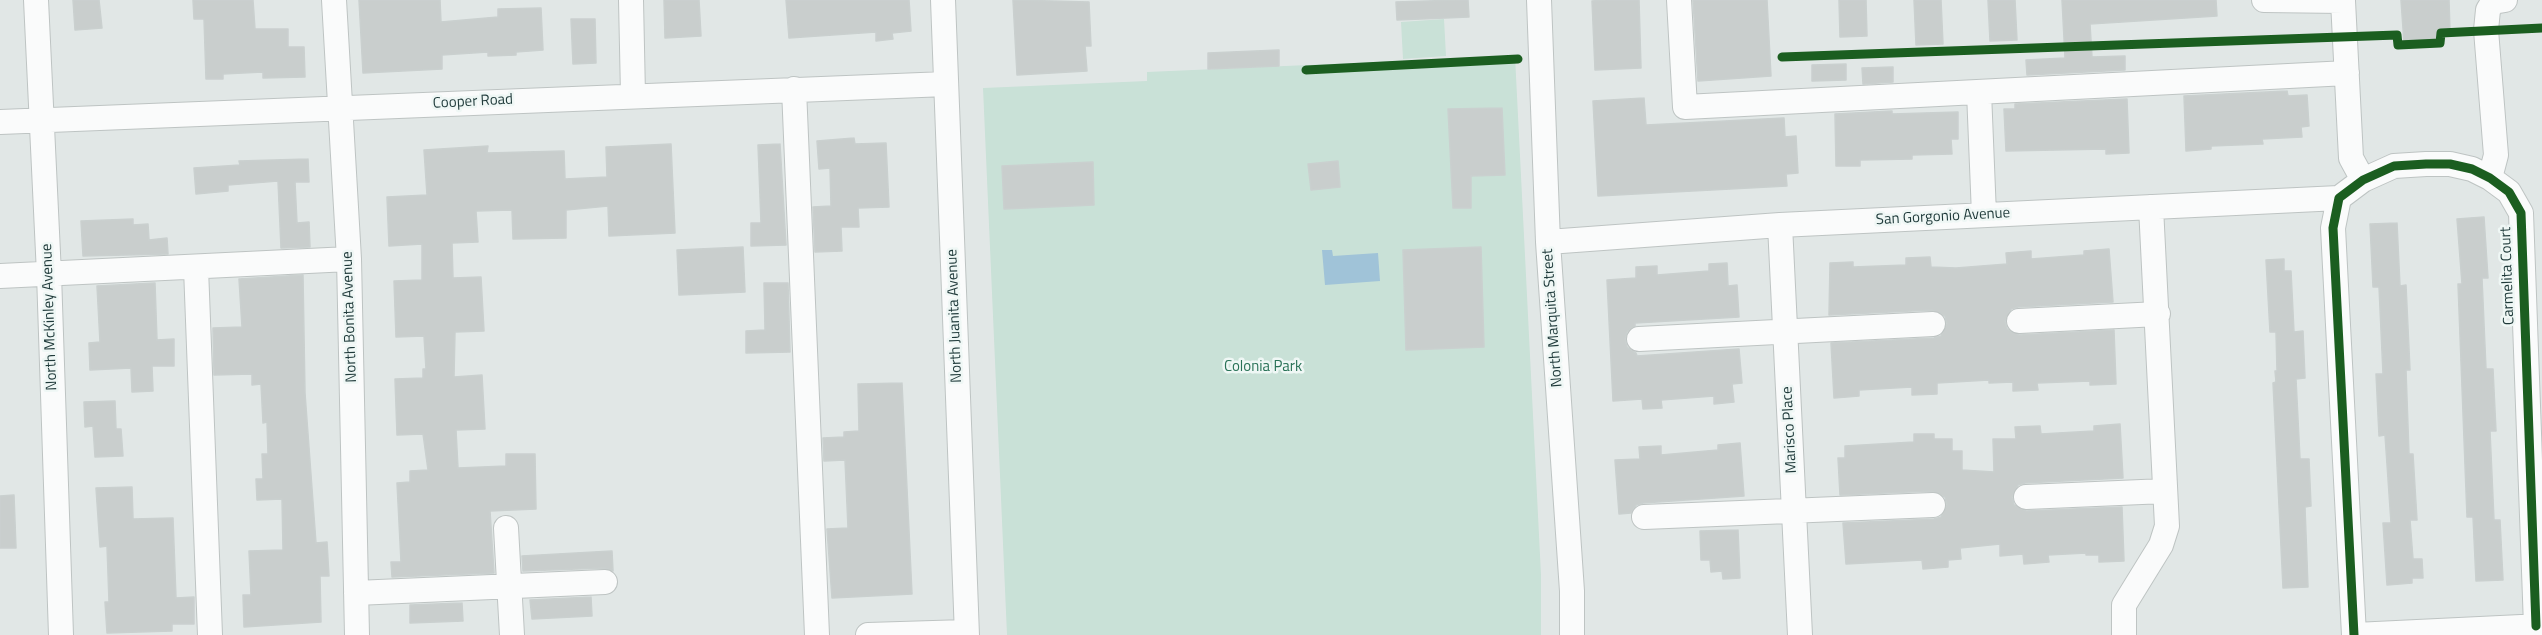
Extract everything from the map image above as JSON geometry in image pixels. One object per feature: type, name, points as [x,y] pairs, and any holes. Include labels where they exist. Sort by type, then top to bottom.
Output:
[{"type":"street","name":"North McKinley Avenue","points":[[36,0],[49,274],[61,635]]},
{"type":"street","name":"North Bonita Avenue","points":[[334,0],[349,259],[357,635]]},
{"type":"street","points":[[631,0],[633,95]]},
{"type":"street","name":"North Juanita Avenue","points":[[943,0],[966,633]]},
{"type":"street","name":"North Marquita Street","points":[[1539,0],[1548,242],[1572,591],[1572,635]]},
{"type":"street","points":[[1679,0],[1686,107],[2347,73]]},
{"type":"street","points":[[2264,0],[2343,1],[2351,158],[2363,180]]},
{"type":"street","points":[[2490,178],[2496,155],[2486,30],[2488,10],[2493,2],[2505,0]]},
{"type":"street","name":"Cooper Road","points":[[0,122],[946,84]]},
{"type":"street","points":[[794,89],[817,635]]},
{"type":"street","points":[[1979,92],[1984,215]]},
{"type":"street","name":"Carmelita Court","points":[[2339,198],[2363,180],[2394,166],[2426,164],[2461,167],[2490,178],[2509,192],[2521,213],[2539,626]]},
{"type":"street","points":[[2339,198],[2333,228],[2354,635],[2539,626]]},
{"type":"street","name":"San Gorgonio Avenue","points":[[1548,242],[1780,225],[2339,198]]},
{"type":"street","points":[[2124,635],[2124,605],[2166,535],[2158,315],[2151,207]]},
{"type":"street","name":"Marisco Place","points":[[1780,225],[1800,635]]},
{"type":"street","points":[[0,276],[349,259]]},
{"type":"street","points":[[196,268],[210,635]]},
{"type":"street","points":[[2019,321],[2158,315]]},
{"type":"street","points":[[1639,339],[1933,324]]},
{"type":"street","points":[[2026,497],[2165,491]]},
{"type":"street","points":[[1644,517],[1933,505]]},
{"type":"street","points":[[506,528],[512,635]]},
{"type":"street","points":[[356,593],[605,582]]},
{"type":"street","points":[[868,635],[966,633]]},
{"type":"green space","points":[[1444,19],[1446,56],[1403,59],[1401,22]]},
{"type":"green space","name":"Colonia Park","points":[[1515,56],[1541,575],[1541,635],[1007,635],[983,88],[1147,81],[1147,72]]},
{"type":"water","points":[[1322,250],[1332,250],[1333,256],[1378,253],[1380,281],[1325,285]]},
{"type":"building","points":[[73,0],[99,0],[102,28],[75,30]]},
{"type":"building","points":[[193,0],[253,0],[255,29],[288,29],[288,47],[304,47],[305,77],[263,78],[263,72],[223,74],[223,79],[206,79],[204,19],[194,19]]},
{"type":"building","points":[[359,0],[440,0],[441,22],[498,17],[498,9],[541,8],[543,50],[516,52],[516,55],[488,56],[488,52],[442,55],[442,69],[363,73]]},
{"type":"building","points":[[664,0],[699,0],[701,36],[665,38]]},
{"type":"building","points":[[786,0],[909,0],[911,31],[892,33],[893,39],[876,41],[876,32],[789,38]]},
{"type":"building","points":[[1013,0],[1089,2],[1091,46],[1085,46],[1087,71],[1017,75]]},
{"type":"building","points":[[1468,0],[1469,17],[1397,20],[1396,2]]},
{"type":"building","points":[[1639,0],[1641,68],[1595,70],[1592,1]]},
{"type":"building","points":[[1693,0],[1767,0],[1771,76],[1698,81]]},
{"type":"building","points":[[1839,0],[1866,0],[1867,36],[1840,37]]},
{"type":"building","points":[[1914,0],[1941,0],[1943,44],[1916,45]]},
{"type":"building","points":[[1988,0],[2015,0],[2017,40],[1990,41]]},
{"type":"building","points":[[2062,0],[2216,0],[2217,16],[2090,24],[2092,57],[2125,56],[2125,70],[2027,75],[2026,60],[2065,58]]},
{"type":"building","points":[[2401,0],[2449,0],[2450,31],[2439,31],[2438,40],[2404,43]]},
{"type":"building","points":[[571,19],[595,19],[596,63],[573,64]]},
{"type":"building","points":[[1279,50],[1279,66],[1208,69],[1208,53]]},
{"type":"building","points":[[1846,64],[1846,80],[1812,81],[1812,65]]},
{"type":"building","points":[[1893,67],[1893,82],[1863,84],[1862,68]]},
{"type":"building","points":[[2287,91],[2288,96],[2307,95],[2309,126],[2301,127],[2302,137],[2262,139],[2263,144],[2211,146],[2211,149],[2186,151],[2184,96]]},
{"type":"building","points":[[1644,98],[1646,125],[1784,118],[1785,137],[1796,136],[1798,173],[1786,174],[1787,186],[1598,196],[1593,101]]},
{"type":"building","points":[[2127,99],[2129,153],[2106,154],[2106,149],[2006,151],[2004,109],[2015,109],[2015,104]]},
{"type":"building","points":[[1502,108],[1505,175],[1471,176],[1471,208],[1453,208],[1448,109]]},
{"type":"building","points":[[1892,111],[1892,114],[1958,112],[1958,139],[1951,139],[1952,154],[1912,155],[1912,159],[1860,160],[1860,166],[1836,166],[1835,114]]},
{"type":"building","points":[[854,138],[855,144],[886,143],[889,207],[858,208],[859,227],[841,227],[842,251],[815,252],[813,207],[831,206],[830,168],[819,169],[817,141]]},
{"type":"building","points":[[671,144],[675,233],[609,236],[608,206],[566,210],[566,238],[513,239],[512,210],[476,211],[478,242],[452,243],[453,278],[481,277],[484,331],[455,332],[454,377],[482,375],[485,429],[456,430],[458,468],[506,466],[506,454],[535,454],[536,509],[490,511],[494,573],[392,577],[391,562],[401,562],[397,483],[410,482],[410,471],[428,470],[423,434],[397,435],[395,379],[423,378],[423,369],[426,369],[424,336],[396,337],[394,281],[422,280],[422,244],[389,246],[387,197],[427,195],[424,150],[488,146],[487,153],[564,151],[565,179],[607,177],[606,147]]},
{"type":"building","points":[[780,144],[786,245],[751,246],[751,223],[761,223],[758,145]]},
{"type":"building","points":[[308,159],[309,182],[295,182],[297,223],[309,222],[310,247],[281,248],[278,181],[228,185],[228,191],[196,194],[194,168],[240,165],[239,161]]},
{"type":"building","points":[[1338,161],[1340,187],[1311,190],[1308,164]]},
{"type":"building","points":[[1093,162],[1094,205],[1004,209],[1002,166]]},
{"type":"building","points":[[2484,217],[2488,278],[2482,278],[2486,369],[2493,369],[2496,431],[2490,431],[2494,520],[2500,520],[2503,580],[2476,581],[2473,517],[2467,517],[2458,284],[2462,284],[2457,219]]},
{"type":"building","points":[[133,219],[133,225],[148,224],[149,240],[167,238],[168,254],[83,256],[81,221]]},
{"type":"building","points":[[2397,223],[2400,286],[2406,285],[2410,370],[2406,370],[2409,454],[2413,454],[2417,520],[2410,520],[2413,559],[2422,559],[2423,578],[2412,578],[2412,583],[2387,585],[2383,523],[2391,523],[2385,435],[2379,436],[2376,374],[2383,374],[2379,287],[2373,287],[2370,224]]},
{"type":"building","points":[[743,247],[745,292],[679,295],[677,250]]},
{"type":"building","points":[[1481,247],[1484,347],[1406,350],[1403,250]]},
{"type":"building","points":[[2109,249],[2113,302],[2018,307],[2011,309],[2005,321],[2007,329],[2019,335],[2114,330],[2116,384],[2090,385],[2090,381],[2037,383],[2038,390],[2013,391],[2013,382],[1989,383],[1989,380],[1937,383],[1937,394],[1912,395],[1912,387],[1859,390],[1859,396],[1834,398],[1831,343],[1934,338],[1941,336],[1947,324],[1945,316],[1932,310],[1829,315],[1830,263],[1853,262],[1853,267],[1906,265],[1906,258],[1930,257],[1931,267],[1956,268],[2007,264],[2006,253],[2031,251],[2031,259],[2084,255],[2084,251]]},
{"type":"building","points":[[2284,259],[2284,271],[2291,271],[2294,332],[2303,331],[2305,378],[2296,379],[2300,459],[2309,459],[2311,506],[2305,507],[2308,587],[2283,588],[2273,383],[2276,382],[2275,371],[2277,371],[2276,332],[2270,332],[2266,260]]},
{"type":"building","points":[[1727,263],[1728,286],[1737,285],[1739,317],[1635,323],[1635,326],[1627,332],[1625,339],[1627,347],[1637,356],[1739,349],[1742,383],[1732,384],[1734,402],[1714,404],[1714,396],[1661,400],[1662,408],[1643,409],[1642,399],[1613,401],[1607,280],[1636,278],[1636,267],[1657,266],[1657,275],[1709,271],[1709,264]]},
{"type":"building","points":[[303,275],[305,393],[316,543],[327,542],[329,576],[320,576],[321,622],[244,627],[243,595],[251,595],[249,551],[283,550],[282,499],[257,500],[256,479],[263,479],[262,454],[268,454],[267,422],[263,423],[261,384],[252,385],[252,374],[214,375],[213,328],[242,327],[239,279]]},
{"type":"building","points":[[155,283],[157,340],[174,339],[174,366],[152,366],[153,391],[132,392],[131,368],[90,370],[89,343],[100,342],[97,286]]},
{"type":"building","points":[[764,283],[788,283],[790,352],[746,353],[746,331],[765,330]]},
{"type":"building","points":[[902,383],[912,594],[832,598],[827,529],[848,528],[845,460],[824,461],[823,438],[844,437],[844,432],[859,431],[858,384]]},
{"type":"building","points":[[115,401],[116,429],[121,429],[123,456],[95,457],[93,426],[85,427],[84,402]]},
{"type":"building","points":[[2120,424],[2123,478],[2025,483],[2018,485],[2012,497],[2014,505],[2026,511],[2122,507],[2124,561],[2099,562],[2099,555],[2086,555],[2086,553],[2048,555],[2049,562],[2024,564],[2023,554],[2000,556],[2000,544],[1960,548],[1961,559],[1948,560],[1948,567],[1923,569],[1922,560],[1846,564],[1843,523],[1934,519],[1941,517],[1947,505],[1945,497],[1932,491],[1840,495],[1838,458],[1845,458],[1845,446],[1914,442],[1914,434],[1934,434],[1934,439],[1952,439],[1952,451],[1962,451],[1962,470],[1994,472],[1993,439],[2016,439],[2015,427],[2040,426],[2041,434],[2094,431],[2094,426]]},
{"type":"building","points":[[1740,443],[1744,496],[1643,503],[1636,505],[1631,513],[1619,514],[1615,460],[1640,459],[1639,447],[1661,446],[1661,455],[1718,450],[1718,445]]},
{"type":"building","points":[[132,487],[133,519],[173,518],[176,598],[194,597],[194,624],[172,624],[172,631],[107,633],[105,602],[109,602],[107,546],[100,547],[96,488]]},
{"type":"building","points":[[14,495],[16,548],[0,548],[0,496]]},
{"type":"building","points":[[1738,530],[1740,578],[1723,579],[1722,571],[1711,572],[1710,560],[1701,560],[1700,531]]},
{"type":"building","points":[[612,551],[613,571],[604,568],[523,571],[522,556]]},
{"type":"building","points":[[591,597],[592,616],[532,619],[530,600]]},
{"type":"building","points":[[462,603],[463,621],[410,623],[410,605]]},
{"type":"cycle path","points":[[1782,57],[2397,35],[2398,45],[2440,43],[2441,33],[2542,28]]},
{"type":"cycle path","points":[[1306,70],[1518,59]]},
{"type":"cycle path","points":[[2354,635],[2333,228],[2339,198],[2363,180],[2394,166],[2426,164],[2450,164],[2472,169],[2490,178],[2509,192],[2521,213],[2536,626]]}]
